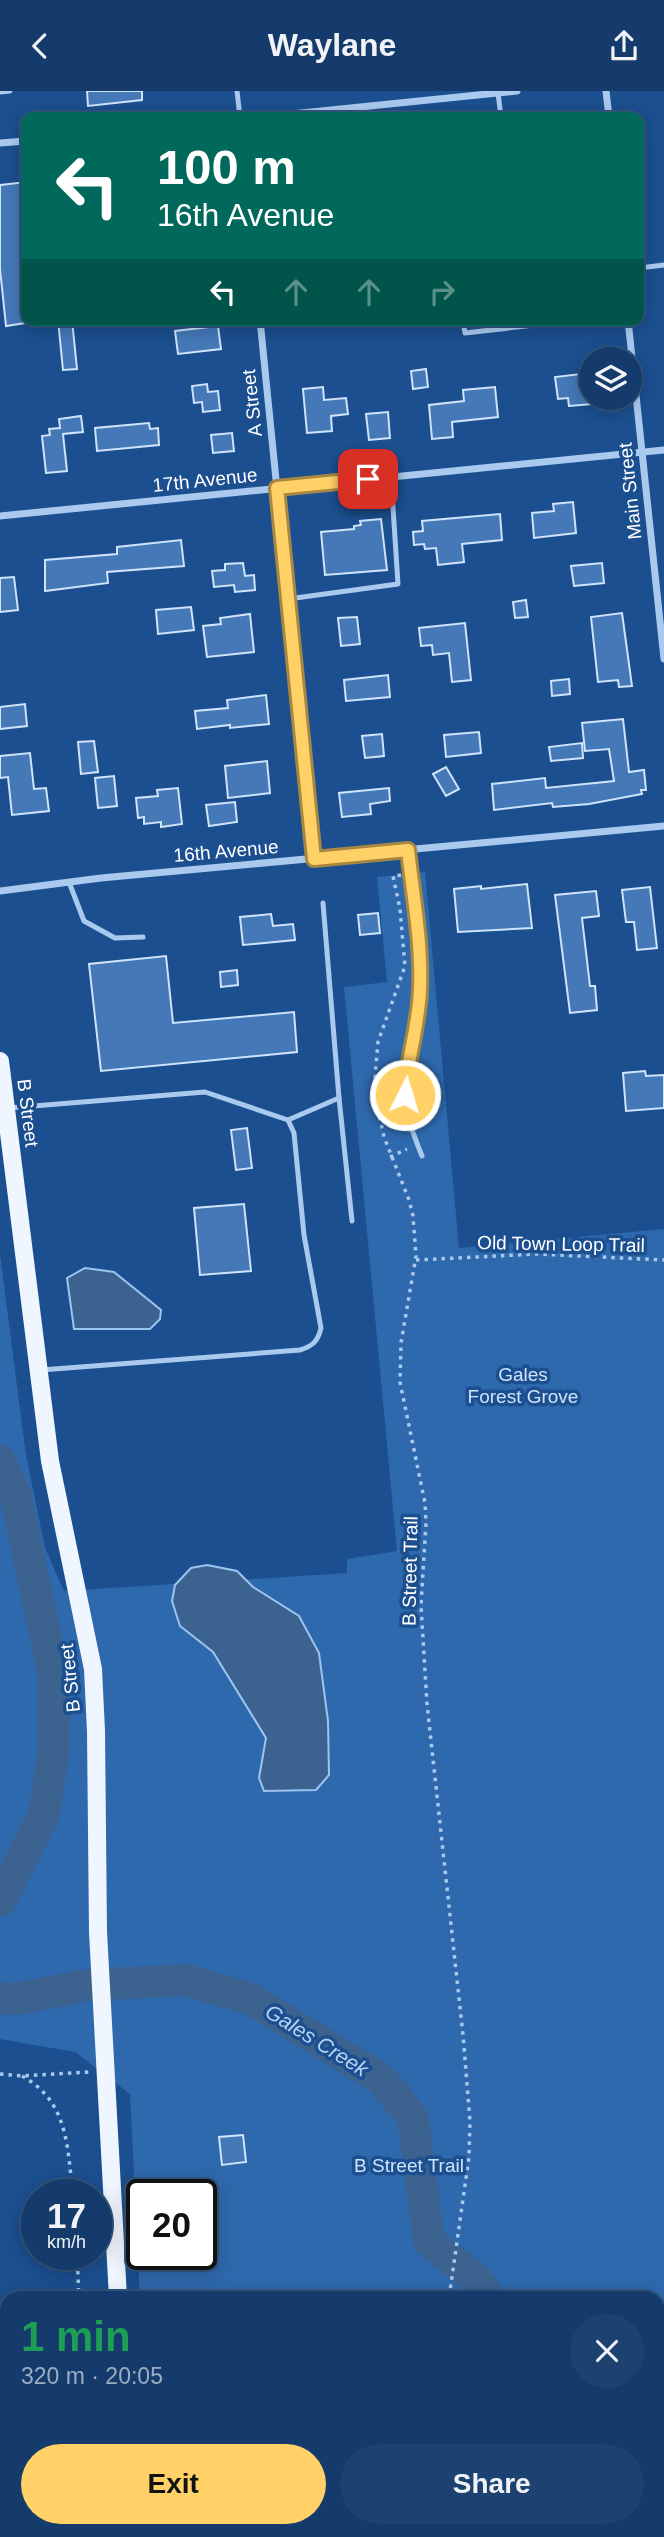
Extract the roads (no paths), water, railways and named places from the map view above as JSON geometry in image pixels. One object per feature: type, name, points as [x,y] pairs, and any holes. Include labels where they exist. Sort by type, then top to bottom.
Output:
[{"type":"main road","name":"B Street","points":[[0,1061],[57,1501],[93,1669],[98,1932],[118,2291]]},
{"type":"street","points":[[306,112],[465,94],[517,91]]},
{"type":"street","points":[[606,91],[608,112]]},
{"type":"street","points":[[0,143],[21,141]]},
{"type":"street","name":"A Street","points":[[261,326],[314,859]]},
{"type":"street","name":"Main Street","points":[[629,326],[664,659]]},
{"type":"street","name":"17th Avenue","points":[[0,516],[664,450]]},
{"type":"street","name":"16th Avenue","points":[[0,891],[69,882],[664,826]]},
{"type":"lane","points":[[0,92],[10,91]]},
{"type":"lane","points":[[237,91],[239,112]]},
{"type":"lane","points":[[498,93],[500,112]]},
{"type":"lane","points":[[644,267],[664,265]]},
{"type":"lane","points":[[464,326],[465,333],[527,326]]},
{"type":"lane","points":[[288,599],[398,584],[391,477]]},
{"type":"lane","points":[[408,850],[421,985],[417,1020],[408,1056],[405,1095],[408,1114],[422,1156]]},
{"type":"lane","points":[[69,882],[85,921],[115,938],[144,937]]},
{"type":"lane","points":[[323,903],[352,1221]]},
{"type":"lane","points":[[6,1108],[205,1092],[288,1120],[339,1098]]},
{"type":"lane","points":[[38,1370],[300,1350],[312,1346],[321,1328],[304,1235],[294,1133],[288,1120]]},
{"type":"waterway","name":"Gales Creek","points":[[0,1461],[15,1493],[54,1676],[54,1749],[44,1814],[0,1901]]},
{"type":"waterway","name":"Gales Creek","points":[[0,1998],[16,1999],[88,1985],[185,1980],[251,1999],[381,2079],[413,2118],[429,2241],[477,2280],[485,2291]]},
{"type":"park label","name":"Gales Forest Grove","points":[[523,1385]]},
{"type":"park label","name":"B Street Trail","points":[[409,2165]]}]
